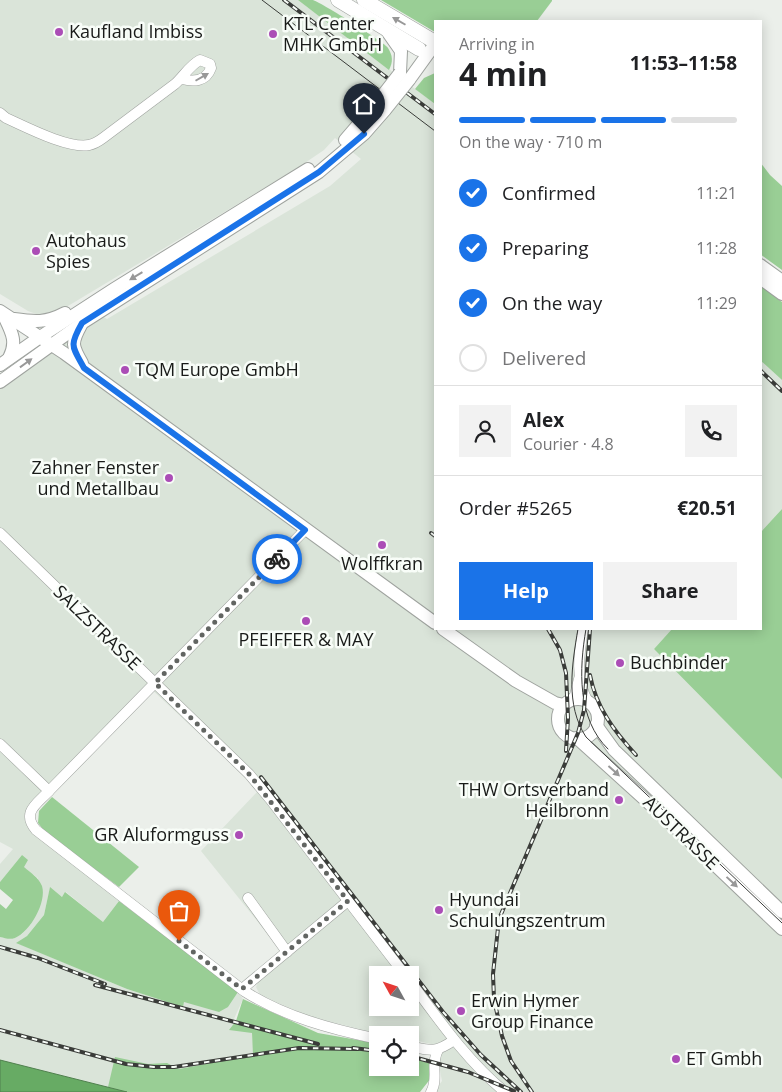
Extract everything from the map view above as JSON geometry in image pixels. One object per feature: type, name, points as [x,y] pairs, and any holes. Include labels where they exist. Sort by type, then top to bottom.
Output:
[{"type":"highway","points":[[338,0],[385,29],[430,47]]},
{"type":"highway","points":[[364,0],[430,47]]},
{"type":"main road","points":[[385,29],[401,51],[404,77]]},
{"type":"main road","points":[[4,362],[114,289],[323,160],[380,107],[430,47]]},
{"type":"main road","points":[[0,382],[82,323],[319,172],[364,134],[380,107]]},
{"type":"main road","points":[[762,266],[782,281]]},
{"type":"main road","points":[[762,279],[782,294]]},
{"type":"main road","points":[[4,314],[36,322],[53,319],[114,289]]},
{"type":"main road","points":[[4,314],[51,344],[434,622]]},
{"type":"main road","points":[[4,314],[12,332],[14,343],[14,349],[4,362]]},
{"type":"main road","points":[[82,323],[73,339],[73,348],[84,368]]},
{"type":"main road","name":"AUSTRASSE","points":[[444,630],[516,681],[558,717],[562,731],[568,736],[577,738],[672,824],[782,929]]},
{"type":"main road","name":"AUSTRASSE","points":[[516,681],[555,703],[579,699],[588,702],[596,712],[596,725],[614,750],[782,912]]},
{"type":"main road","points":[[558,717],[568,702]]},
{"type":"main road","points":[[577,738],[586,737],[596,725]]},
{"type":"street","points":[[2,116],[71,144],[91,145],[104,138],[182,79]]},
{"type":"street","points":[[305,530],[48,791],[31,810],[29,817],[30,824],[36,830],[257,999],[317,1025],[369,1037]]},
{"type":"street","name":"SALZSTRASSE","points":[[0,533],[249,774],[398,966]]},
{"type":"street","points":[[583,630],[579,660],[580,678],[588,702]]},
{"type":"street","points":[[568,702],[575,694],[580,678]]},
{"type":"street","points":[[0,744],[48,791]]},
{"type":"street","points":[[248,898],[287,952]]},
{"type":"street","points":[[242,989],[348,901]]},
{"type":"street","points":[[419,993],[477,1067],[505,1092]]},
{"type":"street","points":[[419,1048],[430,1051],[438,1050],[454,1040]]},
{"type":"street","points":[[430,1092],[435,1082],[434,1061],[438,1050]]},
{"type":"shaded area","points":[[0,0],[298,0],[434,103],[434,630],[671,630],[654,649],[782,779],[782,1092],[434,1092],[442,1081],[435,1045],[419,1041],[419,1026],[369,1026],[369,1031],[308,1016],[260,995],[256,987],[259,980],[286,957],[201,851],[257,792],[238,770],[148,686],[27,809],[24,816],[28,828],[119,901],[103,922],[66,892],[62,897],[50,888],[44,915],[27,936],[17,943],[127,989],[182,1006],[184,1002],[228,1007],[238,992],[243,999],[234,1019],[252,1033],[254,1055],[179,1069],[278,1092],[0,1092],[0,937],[13,939],[22,934],[31,924],[38,878],[23,867],[22,855],[0,882],[0,864],[13,849],[0,842],[0,375],[92,310],[107,319],[330,186],[361,159],[335,138],[324,150],[296,169],[63,309],[52,314],[39,315],[28,311],[0,294]]},
{"type":"shaded area","points":[[298,0],[313,0],[319,3],[384,44],[392,56],[389,70]]},
{"type":"shaded area","points":[[381,0],[552,0],[538,20],[434,20],[434,31]]},
{"type":"shaded area","points":[[434,73],[434,103],[415,89],[424,78]]},
{"type":"shaded area","points":[[762,165],[782,186],[782,270],[762,255]]},
{"type":"shaded area","points":[[762,287],[782,302],[782,380],[762,362]]},
{"type":"shaded area","points":[[762,362],[782,380],[782,509],[762,531]]},
{"type":"shaded area","points":[[782,509],[782,779],[654,649],[671,630],[762,630],[762,531]]},
{"type":"shaded area","points":[[52,797],[139,867],[119,887],[46,833],[38,823],[39,811]]},
{"type":"shaded area","points":[[22,855],[28,860],[24,867],[42,886],[42,900],[36,916],[26,930],[15,938],[8,939],[0,937],[0,904],[6,909],[13,900],[0,889],[0,882]]},
{"type":"shaded area","points":[[50,887],[62,897],[65,892],[103,922],[119,901],[238,992],[228,1007],[219,1012],[184,1002],[183,1007],[127,989],[16,943],[27,936],[44,915]]},
{"type":"shaded area","points":[[243,999],[318,1033],[369,1042],[369,1076],[419,1076],[419,1060],[429,1063],[431,1078],[420,1092],[127,1092],[108,1087],[115,1057],[148,1064],[167,1063],[179,1069],[253,1055],[252,1033],[229,1030],[236,1021]]},
{"type":"shaded area","points":[[0,1060],[127,1092],[0,1092]]},
{"type":"tram line","points":[[262,0],[434,130]]},
{"type":"tram line","points":[[578,630],[572,670],[573,698],[579,725],[586,737],[782,923]]},
{"type":"tram line","points":[[586,630],[582,660],[583,693],[590,723],[608,749]]},
{"type":"railway","points":[[284,0],[434,113]]},
{"type":"railway","points":[[762,372],[782,391]]},
{"type":"railway","points":[[549,630],[560,650],[566,673],[568,718],[566,751]]},
{"type":"railway","points":[[532,1092],[511,1061],[502,1036],[494,999],[493,974],[499,919],[578,733],[584,710],[590,630]]},
{"type":"railway","points":[[590,675],[601,708],[620,737],[636,755]]},
{"type":"railway","points":[[261,777],[443,1012],[481,1055],[521,1092]]},
{"type":"railway","points":[[0,947],[38,958],[105,984]]},
{"type":"railway","points":[[95,985],[318,1044]]},
{"type":"railway","points":[[0,1030],[126,1064],[154,1067],[174,1067],[299,1048],[358,1049]]},
{"type":"railway","points":[[353,1048],[369,1050]]},
{"type":"railway","points":[[419,1058],[468,1072],[514,1091]]},
{"type":"way so far","points":[[179,941],[242,989],[348,901],[249,774],[155,683],[277,559]]},
{"type":"place","name":"Kaufland Imbiss","points":[[59,32]]},
{"type":"place","name":"KTL Center MHK GmbH","points":[[273,34]]},
{"type":"place","name":"Autohaus Spies","points":[[36,251]]},
{"type":"place","name":"TQM Europe GmbH","points":[[125,370]]},
{"type":"place","name":"Zahner Fenster und Metallbau","points":[[169,478]]},
{"type":"place","name":"Wolffkran","points":[[382,545]]},
{"type":"place","name":"PFEIFFER & MAY","points":[[306,621]]},
{"type":"place","name":"Buchbinder","points":[[620,663]]},
{"type":"place","name":"THW Ortsverband Heilbronn","points":[[619,800]]},
{"type":"place","name":"GR Aluformguss","points":[[239,835]]},
{"type":"place","name":"Hyundai Schulungszentrum","points":[[439,910]]},
{"type":"place","name":"Erwin Hymer Group Finance","points":[[461,1011]]},
{"type":"place","name":"ET Gmbh","points":[[676,1059]]},
{"type":"route","points":[[277,559],[305,530],[84,368],[73,348],[73,339],[82,323],[319,172],[364,134]]}]
